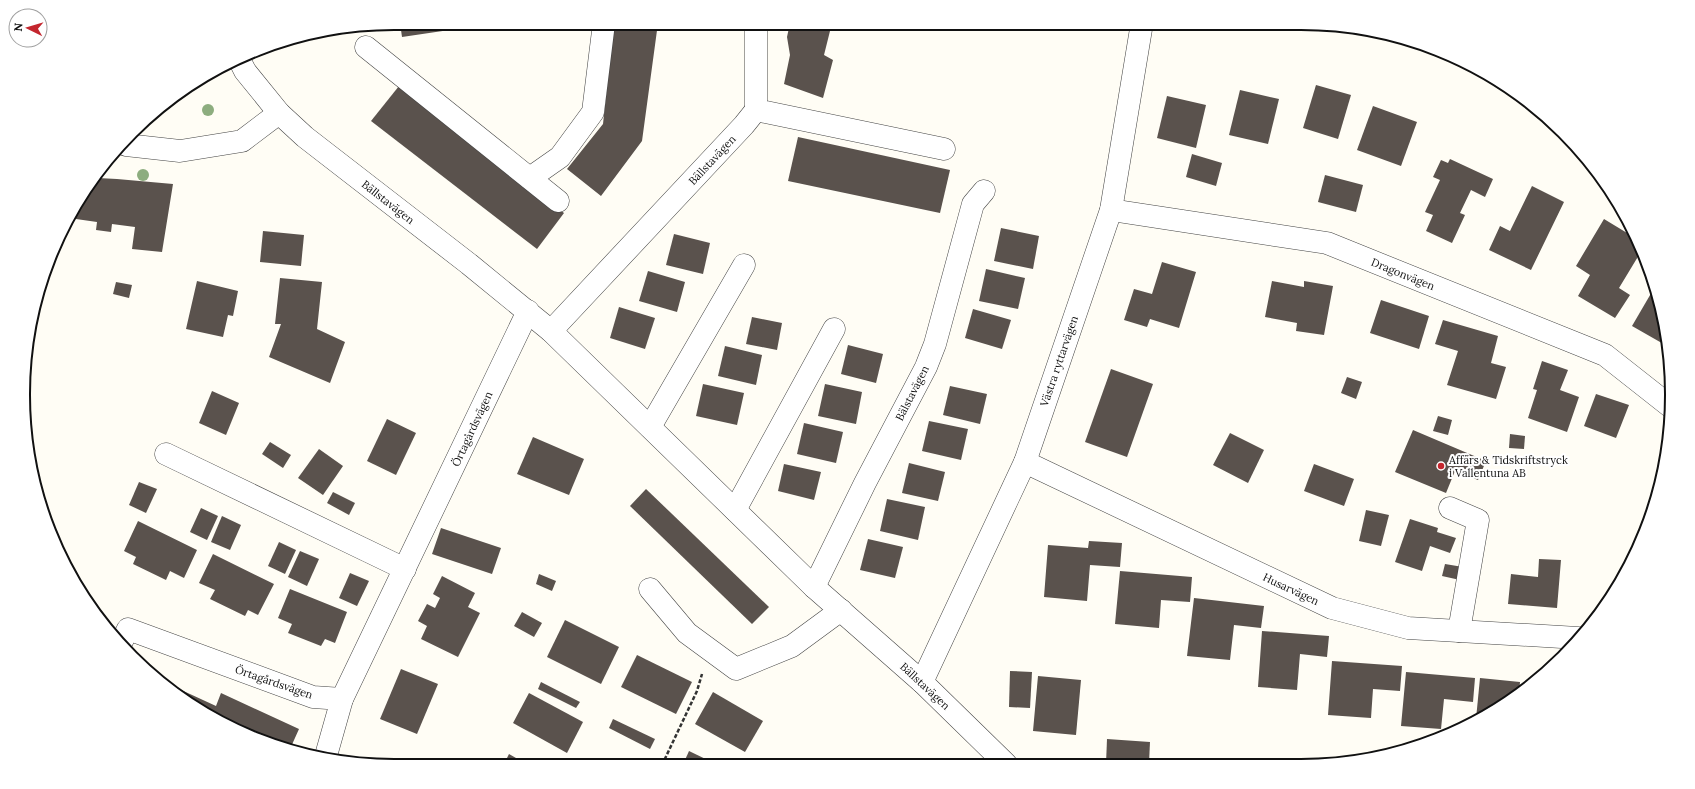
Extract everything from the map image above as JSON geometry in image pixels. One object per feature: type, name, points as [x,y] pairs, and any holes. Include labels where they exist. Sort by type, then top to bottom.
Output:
[{"type":"street","points":[[530,178],[560,157],[593,112],[603,30]]},
{"type":"street","points":[[756,30],[756,110],[944,149]]},
{"type":"street","name":"Västra ryttarvägen","points":[[922,682],[1025,462],[1111,210],[1141,30]]},
{"type":"street","points":[[366,47],[558,201]]},
{"type":"street","name":"Bällstavägen","points":[[242,64],[245,71],[279,113],[305,137],[528,311],[551,331],[814,587],[922,682],[1001,759]]},
{"type":"street","name":"Bällstavägen","points":[[551,331],[744,125],[756,110]]},
{"type":"street","points":[[130,144],[180,151],[242,141],[279,113]]},
{"type":"street","name":"Bälstavägen","points":[[814,587],[865,483],[926,367],[935,344],[973,204],[984,191]]},
{"type":"street","name":"Dragonvägen","points":[[1111,210],[1327,243],[1605,355],[1665,402]]},
{"type":"street","points":[[650,427],[744,266]]},
{"type":"street","name":"Örtagårdsvägen","points":[[123,638],[128,629],[313,697],[342,699],[528,311]]},
{"type":"street","points":[[735,510],[834,329]]},
{"type":"street","points":[[166,454],[405,569]]},
{"type":"street","name":"Husarvägen","points":[[1025,462],[1332,608],[1408,628],[1572,638]]},
{"type":"street","points":[[1450,508],[1478,520],[1460,631]]},
{"type":"street","points":[[650,589],[687,633],[736,669],[792,646],[841,610]]},
{"type":"street","points":[[327,753],[342,699]]},
{"type":"path","points":[[665,759],[697,691],[709,649]]},
{"type":"building","points":[[401,30],[449,30],[402,37]]},
{"type":"building","points":[[613,30],[657,30],[642,141],[601,196],[567,169],[603,124]]},
{"type":"building","points":[[788,30],[830,30],[824,55],[833,60],[823,98],[784,84],[790,55],[787,37]]},
{"type":"building","points":[[1316,85],[1351,95],[1338,139],[1303,128]]},
{"type":"building","points":[[399,86],[564,213],[537,249],[371,121]]},
{"type":"building","points":[[1240,90],[1279,99],[1268,144],[1229,135]]},
{"type":"building","points":[[1167,96],[1206,105],[1196,148],[1157,138]]},
{"type":"building","points":[[1373,106],[1417,122],[1401,166],[1357,150]]},
{"type":"building","points":[[798,137],[950,170],[940,213],[788,181]]},
{"type":"building","points":[[1192,154],[1222,163],[1216,186],[1186,177]]},
{"type":"building","points":[[1450,159],[1493,179],[1485,197],[1471,190],[1460,213],[1465,215],[1452,243],[1426,231],[1433,215],[1425,212],[1440,180],[1433,177],[1441,160],[1448,163]]},
{"type":"building","points":[[1325,175],[1363,185],[1356,212],[1318,202]]},
{"type":"building","points":[[101,178],[173,184],[162,252],[132,249],[135,227],[112,224],[111,232],[96,230],[97,222],[75,219],[91,192]]},
{"type":"building","points":[[1532,186],[1564,202],[1531,270],[1489,250],[1500,226],[1510,231]]},
{"type":"building","points":[[1604,219],[1627,233],[1638,257],[1619,288],[1630,295],[1615,318],[1578,296],[1590,275],[1576,266]]},
{"type":"building","points":[[1001,228],[1039,236],[1033,269],[994,261]]},
{"type":"building","points":[[263,231],[304,235],[301,266],[260,262]]},
{"type":"building","points":[[674,234],[710,243],[703,274],[666,265]]},
{"type":"building","points":[[1162,262],[1196,272],[1179,328],[1150,319],[1147,327],[1124,320],[1134,289],[1152,294]]},
{"type":"building","points":[[986,269],[1025,278],[1018,309],[979,301]]},
{"type":"building","points":[[648,271],[685,282],[677,312],[639,301]]},
{"type":"building","points":[[280,278],[322,282],[317,329],[345,342],[330,383],[269,357],[281,324],[275,324]]},
{"type":"building","points":[[197,281],[238,291],[233,316],[228,315],[223,337],[186,329]]},
{"type":"building","points":[[1272,281],[1304,287],[1304,281],[1333,286],[1324,335],[1296,331],[1297,323],[1265,317]]},
{"type":"building","points":[[116,282],[132,285],[129,298],[113,294]]},
{"type":"building","points":[[1651,293],[1661,343],[1632,326]]},
{"type":"building","points":[[1381,300],[1429,316],[1419,349],[1370,333]]},
{"type":"building","points":[[619,307],[655,318],[645,349],[610,338]]},
{"type":"building","points":[[973,309],[1011,320],[1002,349],[965,338]]},
{"type":"building","points":[[752,317],[782,323],[777,350],[746,344]]},
{"type":"building","points":[[1443,320],[1498,336],[1491,363],[1506,367],[1496,399],[1447,385],[1458,351],[1435,344]]},
{"type":"building","points":[[848,345],[883,354],[876,383],[841,374]]},
{"type":"building","points":[[725,346],[762,355],[756,385],[718,376]]},
{"type":"building","points":[[1542,361],[1568,370],[1560,390],[1579,397],[1567,432],[1528,418],[1537,390],[1533,389]]},
{"type":"building","points":[[1111,369],[1153,384],[1127,457],[1085,442]]},
{"type":"building","points":[[1347,377],[1362,382],[1356,399],[1341,393]]},
{"type":"building","points":[[703,384],[744,393],[737,425],[696,416]]},
{"type":"building","points":[[825,384],[862,392],[856,424],[818,416]]},
{"type":"building","points":[[950,386],[987,394],[980,424],[943,415]]},
{"type":"building","points":[[212,391],[239,403],[226,435],[199,423]]},
{"type":"building","points":[[1596,394],[1629,405],[1616,438],[1584,426]]},
{"type":"building","points":[[1438,416],[1452,420],[1448,435],[1433,431]]},
{"type":"building","points":[[387,419],[416,433],[396,475],[367,461]]},
{"type":"building","points":[[929,421],[968,429],[961,460],[922,451]]},
{"type":"building","points":[[804,423],[843,432],[836,463],[797,454]]},
{"type":"building","name":"Affärs & Tidskriftstryck i Vallentuna AB","points":[[1413,430],[1486,461],[1478,480],[1455,471],[1446,493],[1395,472]]},
{"type":"building","points":[[1230,433],[1264,450],[1248,483],[1213,465]]},
{"type":"building","points":[[1510,434],[1525,436],[1524,449],[1509,448]]},
{"type":"building","points":[[533,437],[584,459],[569,495],[517,474]]},
{"type":"building","points":[[270,442],[291,455],[283,468],[262,454]]},
{"type":"building","points":[[319,449],[343,466],[323,495],[298,478]]},
{"type":"building","points":[[909,463],[945,472],[938,501],[902,493]]},
{"type":"building","points":[[784,464],[821,472],[814,500],[778,491]]},
{"type":"building","points":[[1314,464],[1354,479],[1344,506],[1304,491]]},
{"type":"building","points":[[139,482],[157,489],[146,513],[129,505]]},
{"type":"building","points":[[646,489],[769,607],[752,624],[630,506]]},
{"type":"building","points":[[333,492],[355,503],[349,515],[327,503]]},
{"type":"building","points":[[887,499],[925,507],[918,540],[880,531]]},
{"type":"building","points":[[201,508],[218,516],[207,540],[190,532]]},
{"type":"building","points":[[1366,510],[1389,515],[1381,546],[1359,541]]},
{"type":"building","points":[[222,516],[241,525],[230,550],[211,542]]},
{"type":"building","points":[[1410,519],[1438,528],[1437,532],[1456,538],[1450,553],[1430,546],[1422,571],[1395,562]]},
{"type":"building","points":[[138,521],[197,550],[184,578],[170,571],[166,580],[133,564],[136,557],[124,551]]},
{"type":"building","points":[[441,528],[501,548],[492,574],[432,554]]},
{"type":"building","points":[[868,539],[903,547],[895,578],[860,570]]},
{"type":"building","points":[[1089,541],[1122,543],[1120,567],[1090,565],[1087,601],[1044,597],[1048,545],[1088,548]]},
{"type":"building","points":[[279,542],[296,550],[285,574],[268,566]]},
{"type":"building","points":[[300,551],[319,559],[307,586],[288,577]]},
{"type":"building","points":[[213,554],[274,584],[258,615],[248,610],[245,616],[210,599],[215,590],[199,583]]},
{"type":"building","points":[[1539,559],[1561,560],[1557,608],[1508,604],[1511,574],[1538,577]]},
{"type":"building","points":[[1445,564],[1463,567],[1460,580],[1442,576]]},
{"type":"building","points":[[1120,571],[1192,577],[1190,602],[1161,600],[1159,628],[1115,624]]},
{"type":"building","points":[[350,573],[369,581],[357,606],[339,598]]},
{"type":"building","points":[[539,574],[556,581],[552,591],[536,584]]},
{"type":"building","points":[[442,576],[475,593],[468,607],[480,613],[458,657],[421,639],[427,626],[418,621],[427,604],[435,608],[440,598],[433,594]]},
{"type":"building","points":[[290,589],[347,612],[335,643],[325,639],[321,646],[288,633],[292,624],[278,618]]},
{"type":"building","points":[[1194,598],[1264,606],[1261,628],[1234,625],[1230,660],[1187,656]]},
{"type":"building","points":[[522,612],[542,623],[534,637],[514,626]]},
{"type":"building","points":[[565,620],[619,647],[601,684],[547,657]]},
{"type":"building","points":[[1262,631],[1329,636],[1327,657],[1300,654],[1297,690],[1258,687]]},
{"type":"building","points":[[637,655],[692,682],[676,714],[621,687]]},
{"type":"building","points":[[1332,661],[1402,666],[1400,691],[1373,689],[1371,718],[1328,715]]},
{"type":"building","points":[[401,669],[438,684],[417,734],[380,719]]},
{"type":"building","points":[[1010,671],[1032,672],[1030,708],[1009,707]]},
{"type":"building","points":[[1406,672],[1475,678],[1473,702],[1444,699],[1441,729],[1401,726]]},
{"type":"building","points":[[1038,676],[1081,680],[1076,735],[1033,731]]},
{"type":"building","points":[[1480,678],[1520,682],[1520,686],[1503,698],[1477,713]]},
{"type":"building","points":[[541,682],[580,702],[576,708],[538,689]]},
{"type":"building","points":[[181,690],[216,706],[221,693],[299,729],[292,745],[277,740],[233,721],[212,710]]},
{"type":"building","points":[[713,692],[763,721],[745,752],[695,724]]},
{"type":"building","points":[[529,693],[583,722],[567,753],[513,723]]},
{"type":"building","points":[[613,719],[655,739],[650,749],[609,728]]},
{"type":"building","points":[[1107,739],[1150,742],[1149,759],[1106,759]]},
{"type":"building","points":[[689,751],[706,759],[685,759]]},
{"type":"building","points":[[509,754],[518,759],[506,759]]},
{"type":"place","name":"Affärs & Tidskriftstryck i Vallentuna AB","points":[[1441,466]]}]
